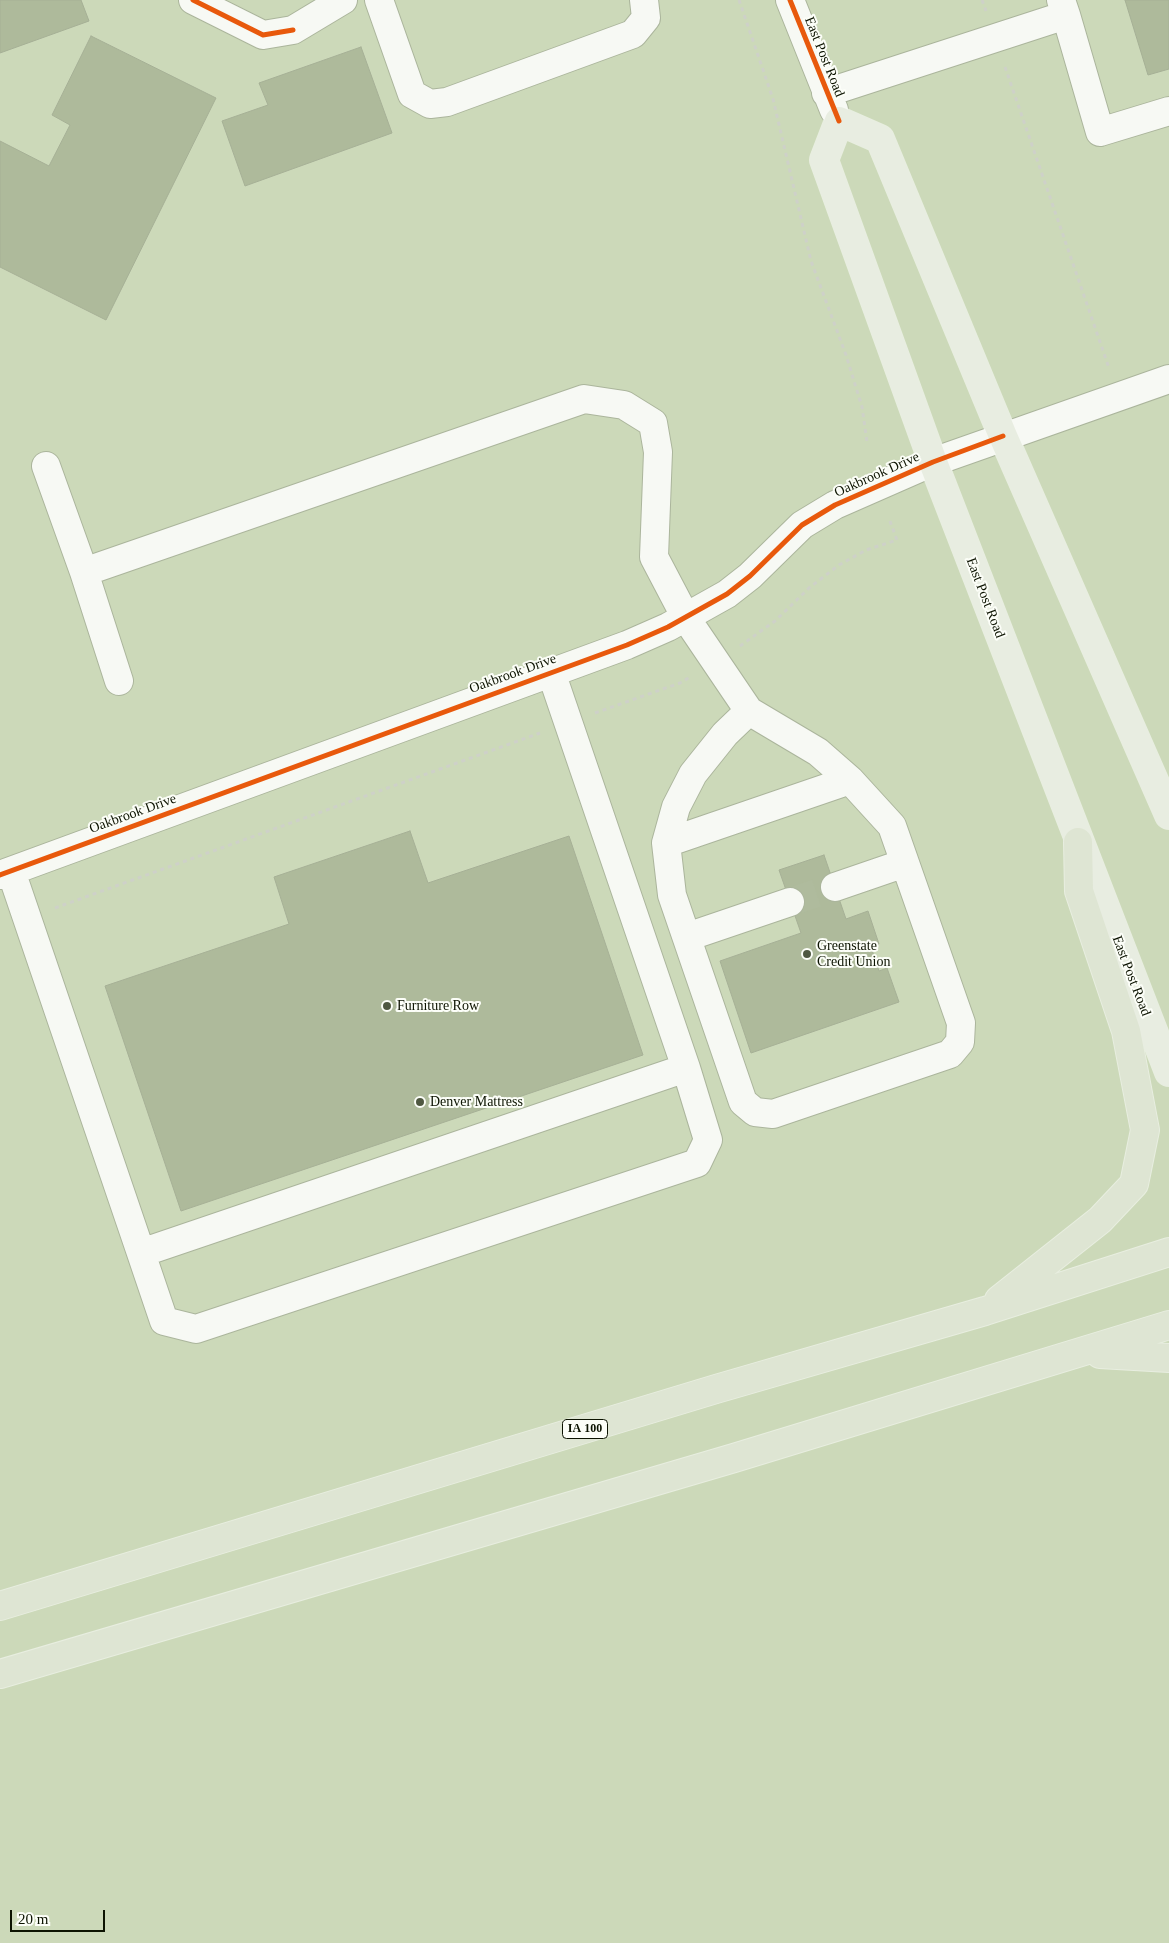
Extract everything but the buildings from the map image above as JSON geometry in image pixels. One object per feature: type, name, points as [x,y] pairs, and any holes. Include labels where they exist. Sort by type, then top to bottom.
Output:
[{"type":"highway","points":[[985,1311],[1100,1220],[1134,1184],[1145,1130],[1126,1031],[1079,891],[1078,842]]},
{"type":"highway","name":"IA 100","points":[[0,1606],[707,1392],[985,1311],[1169,1252]]},
{"type":"highway","points":[[0,1674],[715,1464],[1169,1325]]},
{"type":"highway","points":[[1079,1353],[1169,1358]]},
{"type":"main road","points":[[839,122],[880,139],[1003,436],[1169,815]]},
{"type":"main road","name":"East Post Road","points":[[839,122],[824,160],[933,462],[1078,842],[1169,1072]]},
{"type":"street","points":[[193,0],[263,35],[293,30],[343,0]]},
{"type":"street","points":[[379,0],[412,94],[430,104],[447,102],[633,34],[646,18],[644,0]]},
{"type":"street","name":"East Post Road","points":[[790,0],[839,122]]},
{"type":"street","points":[[826,93],[995,38],[1063,7],[1100,132],[1169,111]]},
{"type":"street","name":"Oakbrook Drive","points":[[5,873],[627,645],[686,618],[727,594],[750,576],[802,525],[835,505],[933,462],[1169,379]]},
{"type":"street","points":[[84,572],[584,399],[624,405],[653,422],[658,452],[654,557],[686,618],[749,711],[818,752],[850,780],[892,826],[961,1024],[960,1042],[950,1054],[773,1114],[755,1112],[743,1102],[672,895],[666,843],[676,807],[693,774],[726,734],[749,711]]},
{"type":"street","points":[[46,466],[84,572],[119,680]]},
{"type":"street","points":[[5,873],[27,919],[164,1322],[196,1329],[697,1163],[708,1140],[686,1068],[551,672]]},
{"type":"street","points":[[666,843],[850,780]]},
{"type":"street","points":[[835,887],[905,863]]},
{"type":"street","points":[[687,937],[790,902]]},
{"type":"street","points":[[141,1253],[686,1068]]},
{"type":"path","points":[[739,0],[773,99],[811,261],[846,355],[862,407],[867,442]]},
{"type":"path","points":[[982,0],[1119,396]]},
{"type":"path","points":[[27,919],[680,683],[775,621],[810,588],[839,565],[866,550],[897,540],[890,522]]},
{"type":"tunnel","points":[[790,902],[835,887]]},
{"type":"cycle path","points":[[193,0],[263,35],[293,30]]},
{"type":"cycle path","points":[[790,0],[839,121]]},
{"type":"cycle path","points":[[0,875],[627,645],[668,627],[727,594],[750,576],[802,525],[835,505],[933,462],[1003,436]]},
{"type":"place","name":"Greenstate Credit Union","points":[[807,954]]},
{"type":"place","name":"Furniture Row","points":[[387,1006]]},
{"type":"place","name":"Denver Mattress","points":[[420,1102]]}]
